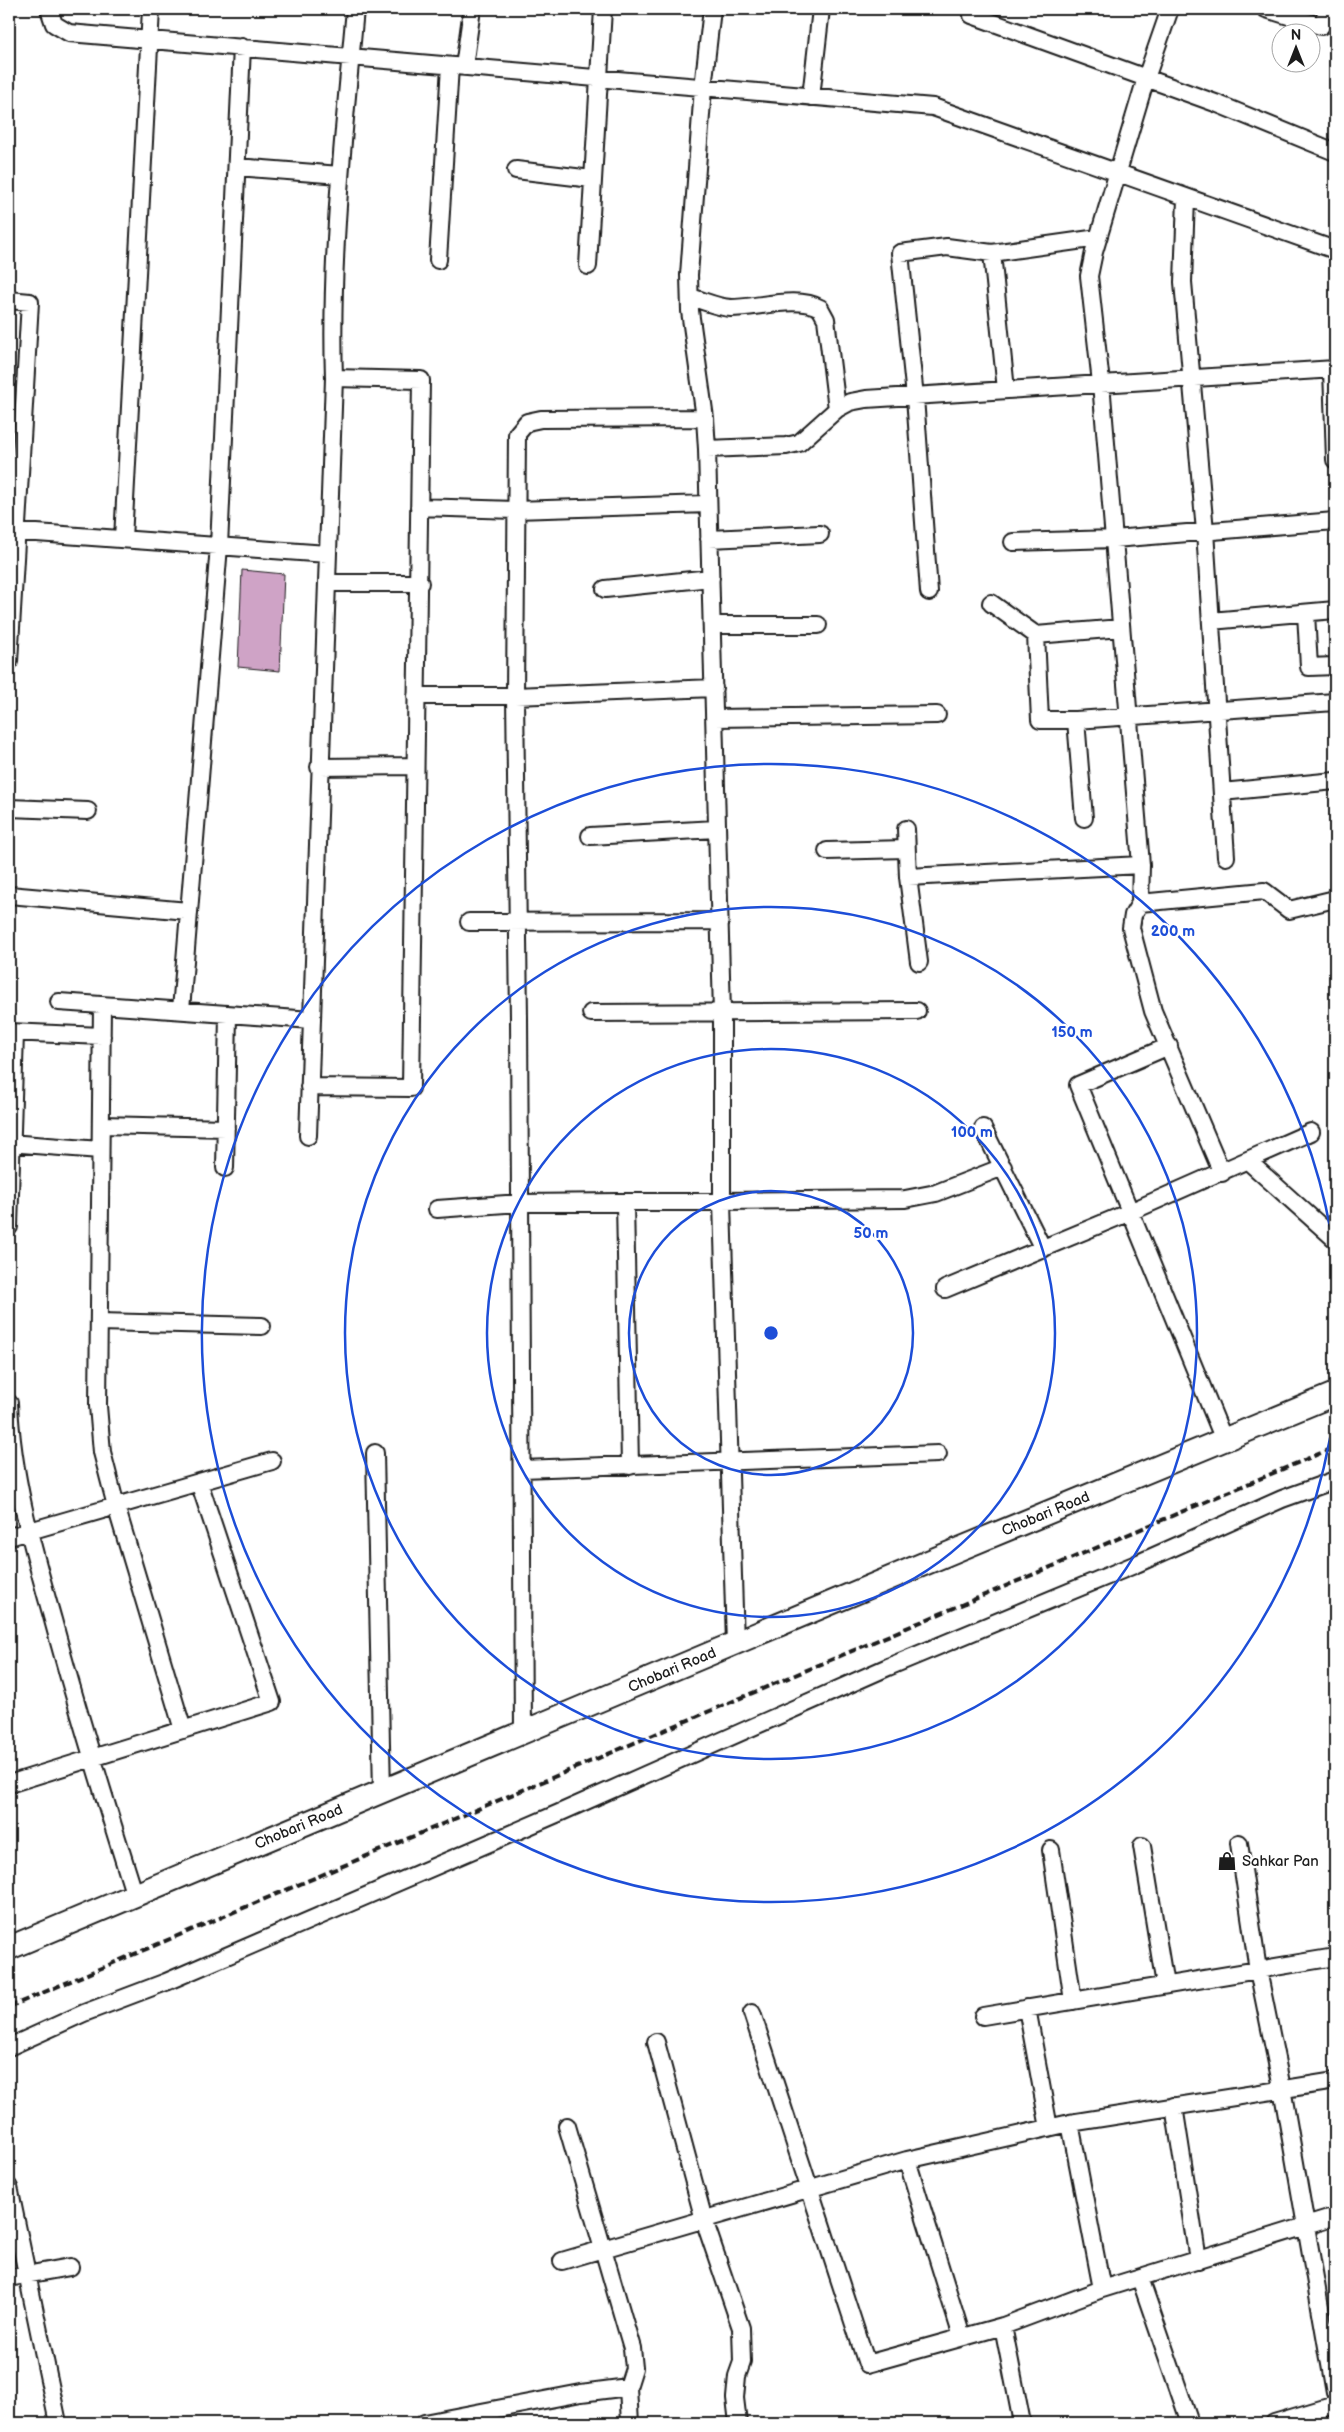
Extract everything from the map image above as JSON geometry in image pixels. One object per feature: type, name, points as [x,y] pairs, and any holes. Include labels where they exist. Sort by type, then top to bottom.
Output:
[{"type":"street","points":[[49,9],[54,24],[69,33],[149,38],[933,107],[1335,250]]},
{"type":"street","points":[[123,539],[151,9]]},
{"type":"street","points":[[308,1136],[334,378],[336,254],[340,175],[355,9]]},
{"type":"street","points":[[438,260],[457,66],[472,9]]},
{"type":"street","points":[[588,266],[603,9]]},
{"type":"street","points":[[712,9],[703,88],[689,275],[694,352],[705,418],[713,625],[718,921],[722,1013],[722,1202],[734,1644]]},
{"type":"street","points":[[811,97],[821,9]]},
{"type":"street","points":[[972,9],[972,15],[1218,104],[1335,152]]},
{"type":"street","points":[[1170,9],[1146,78],[1098,238],[1091,264],[1090,287],[1101,383],[1141,866],[1140,903],[1133,916],[1131,928],[1153,1011],[1222,1173]]},
{"type":"street","points":[[1266,9],[1321,26],[1328,9]]},
{"type":"street","points":[[181,1010],[219,546],[242,47]]},
{"type":"street","points":[[237,167],[340,175]]},
{"type":"street","points":[[516,170],[592,179]]},
{"type":"street","points":[[1186,198],[1182,282],[1205,531],[1226,857]]},
{"type":"street","points":[[929,592],[915,397],[900,252],[947,247],[992,252],[1098,238]]},
{"type":"street","points":[[992,252],[1006,390]]},
{"type":"street","points":[[9,300],[30,302],[13,531],[9,662]]},
{"type":"street","points":[[690,304],[732,308],[800,303],[820,308],[826,319],[833,412]]},
{"type":"street","points":[[707,449],[786,446],[805,440],[833,412],[850,402],[866,399],[1334,369],[1335,460]]},
{"type":"street","points":[[310,1087],[411,1088],[416,696],[420,583],[421,380],[334,378]]},
{"type":"street","points":[[523,1733],[515,696],[517,434],[526,422],[541,419],[705,418]]},
{"type":"street","points":[[419,507],[515,510],[708,504]]},
{"type":"street","points":[[1013,542],[1114,539],[1335,521]]},
{"type":"street","points":[[13,531],[327,554]]},
{"type":"street","points":[[709,539],[820,534]]},
{"type":"street","points":[[606,589],[711,578]]},
{"type":"street","points":[[326,583],[420,583]]},
{"type":"street","points":[[991,603],[1036,635],[1121,628]]},
{"type":"street","points":[[1210,622],[1335,610]]},
{"type":"street","points":[[1306,613],[1309,667],[1335,666]]},
{"type":"street","points":[[713,625],[818,625]]},
{"type":"street","points":[[1036,635],[1040,720],[1128,717],[1335,702]]},
{"type":"street","points":[[416,696],[515,696],[714,688]]},
{"type":"street","points":[[714,718],[937,715]]},
{"type":"street","points":[[1076,720],[1084,818]]},
{"type":"street","points":[[320,767],[415,766]]},
{"type":"street","points":[[1222,792],[1335,781]]},
{"type":"street","points":[[9,808],[88,811]]},
{"type":"street","points":[[590,836],[716,829]]},
{"type":"street","points":[[906,829],[908,877],[919,962]]},
{"type":"street","points":[[827,851],[906,849]]},
{"type":"street","points":[[908,877],[1141,866]]},
{"type":"street","points":[[1140,903],[1264,891],[1289,910],[1335,899]]},
{"type":"street","points":[[9,895],[188,911]]},
{"type":"street","points":[[469,922],[718,921]]},
{"type":"street","points":[[59,1002],[312,1020]]},
{"type":"street","points":[[102,1005],[98,1322],[98,1406],[102,1452],[116,1506],[183,1730]]},
{"type":"street","points":[[591,1013],[917,1011]]},
{"type":"street","points":[[225,1168],[228,1014]]},
{"type":"street","points":[[9,1227],[12,1032],[102,1036]]},
{"type":"street","points":[[1169,1046],[1078,1084],[1224,1440]]},
{"type":"street","points":[[101,1125],[226,1128]]},
{"type":"street","points":[[983,1128],[1043,1248]]},
{"type":"street","points":[[945,1288],[1222,1173],[1311,1132]]},
{"type":"street","points":[[11,1144],[100,1150]]},
{"type":"street","points":[[1248,1161],[1335,1239]]},
{"type":"street","points":[[437,1209],[520,1203],[905,1200],[936,1192],[1003,1167]]},
{"type":"street","points":[[625,1202],[630,1466]]},
{"type":"street","points":[[98,1322],[262,1326]]},
{"type":"street","name":"Chobari Road","points":[[9,1948],[1335,1394]]},
{"type":"street","points":[[9,1402],[10,1436],[28,1531],[91,1758],[135,1896]]},
{"type":"street","points":[[374,1453],[382,1792]]},
{"type":"street","points":[[522,1469],[938,1454]]},
{"type":"street","points":[[9,1537],[272,1461]]},
{"type":"street","points":[[9,2048],[84,2013],[166,1982],[568,1809],[888,1667],[1134,1565],[1282,1499],[1335,1480]]},
{"type":"street","points":[[9,1784],[272,1702],[199,1482]]},
{"type":"street","points":[[1239,1843],[1258,1970],[1282,2088],[1335,2394]]},
{"type":"street","points":[[1142,1846],[1165,1985]]},
{"type":"street","points":[[1051,1850],[1073,2001]]},
{"type":"street","points":[[983,2016],[1335,1957]]},
{"type":"street","points":[[1027,2008],[1049,2128]]},
{"type":"street","points":[[752,2013],[867,2364],[1003,2326],[1102,2289],[1335,2217]]},
{"type":"street","points":[[656,2042],[704,2220],[741,2328],[742,2362],[735,2398],[738,2423]]},
{"type":"street","points":[[562,2261],[907,2160],[1070,2123],[1335,2081]]},
{"type":"street","points":[[1174,2106],[1198,2260]]},
{"type":"street","points":[[1070,2123],[1102,2289]]},
{"type":"street","points":[[567,2126],[632,2348],[634,2368],[628,2387],[630,2423]]},
{"type":"street","points":[[907,2160],[962,2338]]},
{"type":"street","points":[[9,2187],[58,2423]]},
{"type":"street","points":[[9,2278],[70,2267]]},
{"type":"street","points":[[1140,2278],[1190,2423]]},
{"type":"street","points":[[1003,2326],[1022,2423]]},
{"type":"street","points":[[424,2423],[463,2420],[581,2394],[628,2387]]},
{"type":"street","points":[[1274,2423],[1335,2405]]},
{"type":"building","points":[[242,570],[284,574],[280,671],[238,667]]},
{"type":"railway","points":[[9,2007],[1335,1447]]},
{"type":"place","name":"Sahkar Pan","points":[[1227,1861]]}]
